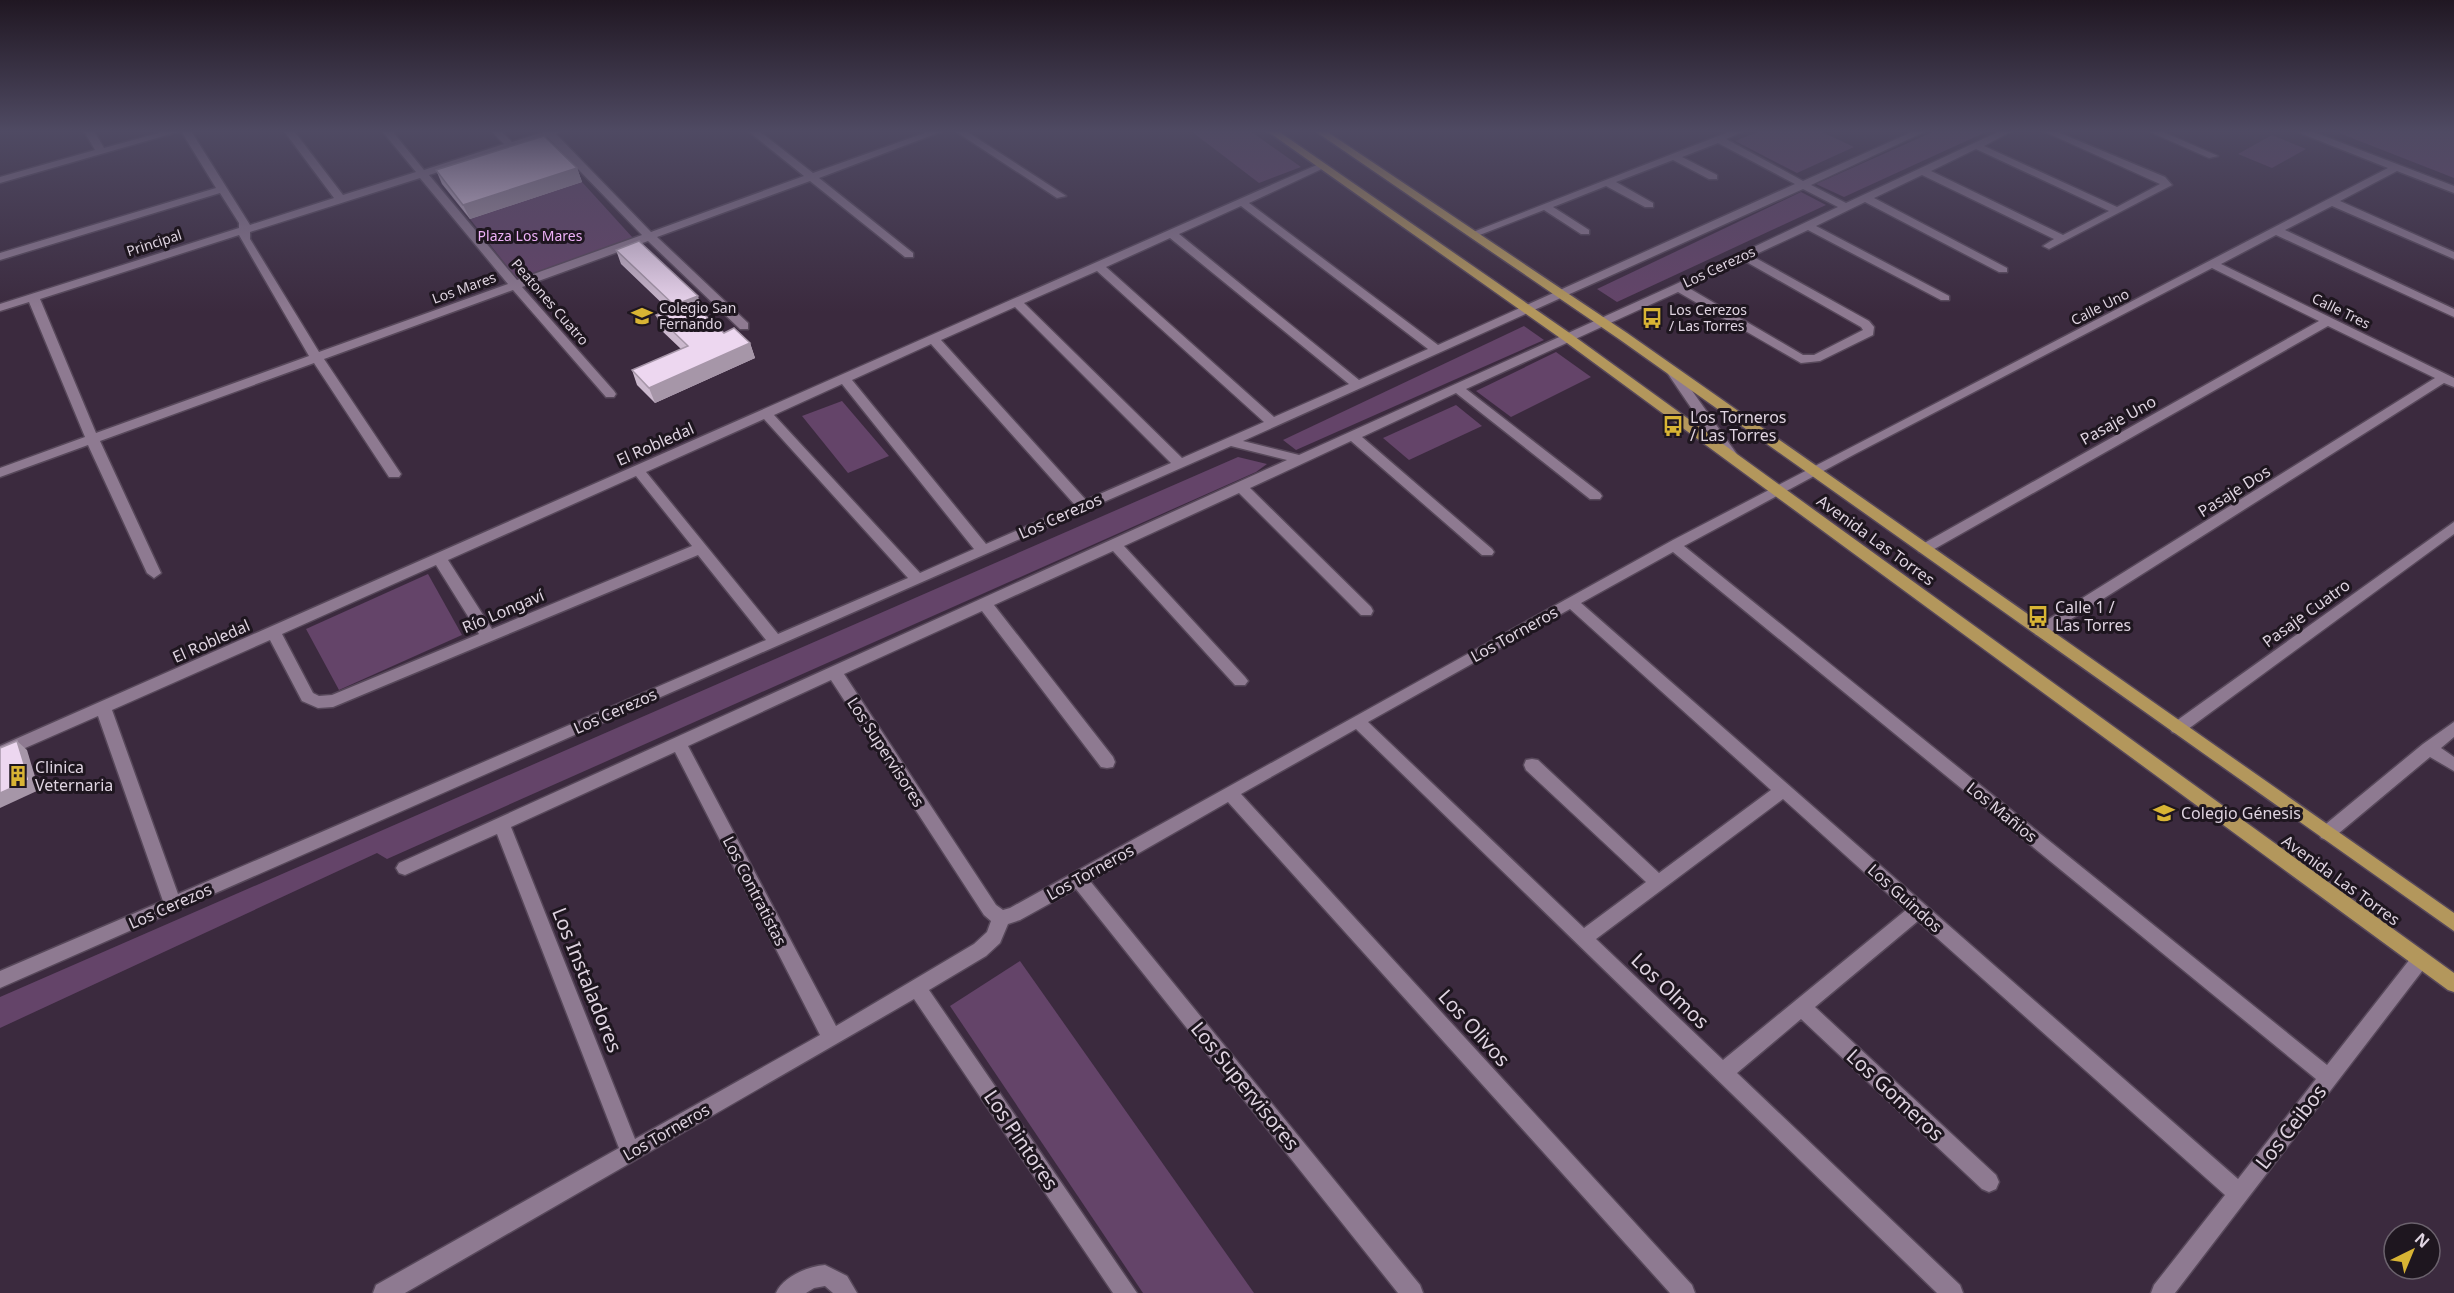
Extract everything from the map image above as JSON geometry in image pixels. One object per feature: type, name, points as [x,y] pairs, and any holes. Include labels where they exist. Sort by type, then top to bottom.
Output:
[{"type":"main road","name":"Avenida Las Torres","points":[[1359,191],[1567,337],[2454,984]]},
{"type":"main road","name":"Avenida Las Torres","points":[[1410,191],[1602,321],[2454,924]]},
{"type":"street","points":[[0,257],[215,191]]},
{"type":"street","points":[[224,191],[244,223],[244,239],[309,348],[394,474]]},
{"type":"street","points":[[334,191],[340,199]]},
{"type":"street","name":"Principal","points":[[0,308],[365,191]]},
{"type":"street","name":"Peatones Cuatro","points":[[436,191],[610,394]]},
{"type":"street","points":[[608,191],[649,236],[744,326]]},
{"type":"street","name":"Los Mares","points":[[0,473],[770,191]]},
{"type":"street","points":[[827,191],[909,255]]},
{"type":"street","points":[[1054,191],[1061,196]]},
{"type":"street","name":"El Robledal","points":[[0,753],[1266,191]]},
{"type":"street","points":[[1473,234],[1582,191]]},
{"type":"street","points":[[1624,191],[1649,205]]},
{"type":"street","name":"Los Cerezos","points":[[0,980],[1230,442],[1789,191]]},
{"type":"street","points":[[1815,191],[1845,207]]},
{"type":"street","name":"Los Cerezos","points":[[405,868],[1678,287],[1879,191]]},
{"type":"street","points":[[1964,191],[2063,239]]},
{"type":"street","points":[[2075,191],[2118,211]]},
{"type":"street","points":[[2049,246],[2157,191]]},
{"type":"street","name":"Calle Uno","points":[[1815,471],[2352,191]]},
{"type":"street","points":[[1865,198],[2003,270]]},
{"type":"street","points":[[1242,202],[1437,350]]},
{"type":"street","points":[[2332,202],[2454,256]]},
{"type":"street","points":[[1544,206],[1585,232]]},
{"type":"street","points":[[1807,225],[1945,298]]},
{"type":"street","points":[[2277,231],[2454,313]]},
{"type":"street","points":[[1171,233],[1358,385]]},
{"type":"street","points":[[1678,287],[1801,359],[1815,358],[1867,334],[1870,330],[1865,324],[1743,256]]},
{"type":"street","name":"Calle Tres","points":[[2214,265],[2449,381]]},
{"type":"street","points":[[1098,266],[1273,423]]},
{"type":"street","points":[[33,297],[92,439],[154,573]]},
{"type":"street","points":[[1016,302],[1180,464]]},
{"type":"street","name":"Pasaje Uno","points":[[1924,549],[2328,321]]},
{"type":"street","points":[[933,339],[1084,506]]},
{"type":"street","points":[[1672,371],[1731,456]]},
{"type":"street","points":[[844,378],[983,550]]},
{"type":"street","name":"Pasaje Dos","points":[[2041,631],[2449,381]]},
{"type":"street","points":[[1456,387],[1595,496]]},
{"type":"street","points":[[766,413],[917,579]]},
{"type":"street","points":[[1352,435],[1487,552]]},
{"type":"street","points":[[1230,442],[1299,459]]},
{"type":"street","points":[[638,470],[775,641]]},
{"type":"street","name":"Los Torneros","points":[[384,1293],[917,988],[987,945],[999,928],[1001,918],[1014,915],[1571,602],[1815,471]]},
{"type":"street","points":[[1240,486],[1366,611]]},
{"type":"street","name":"Pasaje Cuatro","points":[[2178,728],[2454,527]]},
{"type":"street","points":[[1115,544],[1240,681]]},
{"type":"street","name":"Los Mañios","points":[[1675,546],[2329,1078]]},
{"type":"street","name":"Río Longaví","points":[[273,632],[307,697],[318,702],[341,698],[701,548]]},
{"type":"street","points":[[440,558],[489,637]]},
{"type":"street","name":"Los Guindos","points":[[1571,602],[2239,1194]]},
{"type":"street","points":[[984,603],[1107,762]]},
{"type":"street","name":"Los Supervisores","points":[[834,672],[990,910],[1001,918]]},
{"type":"street","points":[[103,707],[173,905]]},
{"type":"street","name":"Los Olmos","points":[[1357,722],[1952,1293]]},
{"type":"street","points":[[2327,833],[2454,728]]},
{"type":"street","name":"Los Contratistas","points":[[678,743],[832,1038]]},
{"type":"street","points":[[2429,748],[2454,765]]},
{"type":"street","points":[[1532,765],[1658,883]]},
{"type":"street","points":[[1583,939],[1783,790]]},
{"type":"street","name":"Los Olivos","points":[[1230,793],[1684,1293]]},
{"type":"street","name":"Los Instaladores","points":[[501,824],[631,1152]]},
{"type":"street","name":"Los Supervisores","points":[[1078,879],[1412,1293]]},
{"type":"street","points":[[1722,1073],[1918,910]]},
{"type":"street","name":"Los Ceibos","points":[[2162,1293],[2421,960]]},
{"type":"street","name":"Los Pintores","points":[[917,988],[1126,1293]]},
{"type":"street","name":"Los Gomeros","points":[[1802,1007],[1989,1182]]},
{"type":"street","points":[[787,1293],[812,1277],[824,1275],[834,1278],[846,1293]]},
{"type":"green space","name":"Plaza Los Mares","points":[[554,191],[591,191],[633,238],[517,279],[470,219]]},
{"type":"green space","points":[[1832,191],[1856,191],[1844,197]]},
{"type":"green space","points":[[1801,192],[1826,205],[1617,302],[1597,289]]},
{"type":"green space","points":[[1524,326],[1544,340],[1296,450],[1283,440]]},
{"type":"green space","points":[[1556,352],[1591,377],[1511,417],[1476,391]]},
{"type":"green space","points":[[842,401],[889,456],[848,473],[802,416]]},
{"type":"green space","points":[[1456,405],[1482,426],[1409,460],[1383,438]]},
{"type":"green space","points":[[1238,457],[1267,464],[1256,472],[387,859],[377,853],[0,1028],[0,997]]},
{"type":"green space","points":[[428,574],[462,635],[339,690],[306,629]]},
{"type":"green space","points":[[1020,961],[1254,1293],[1143,1293],[950,1006]]},
{"type":"building","points":[[452,191],[505,191],[463,205]]},
{"type":"building","points":[[639,241],[698,296],[674,305],[616,250]]},
{"type":"building","points":[[690,301],[724,333],[734,328],[750,343],[649,388],[632,370],[688,346],[656,315]]},
{"type":"building","points":[[17,741],[29,780],[0,793],[0,748]]},
{"type":"place","name":"Colegio San Fernando","points":[[642,316]]},
{"type":"place","name":"Los Cerezos / Las Torres","points":[[1652,318]]},
{"type":"place","name":"Los Torneros / Las Torres","points":[[1673,426]]},
{"type":"place","name":"Calle 1 / Las Torres","points":[[2038,616]]},
{"type":"place","name":"Clinica Veternaria","points":[[18,776]]},
{"type":"place","name":"Colegio Génesis","points":[[2164,813]]}]
